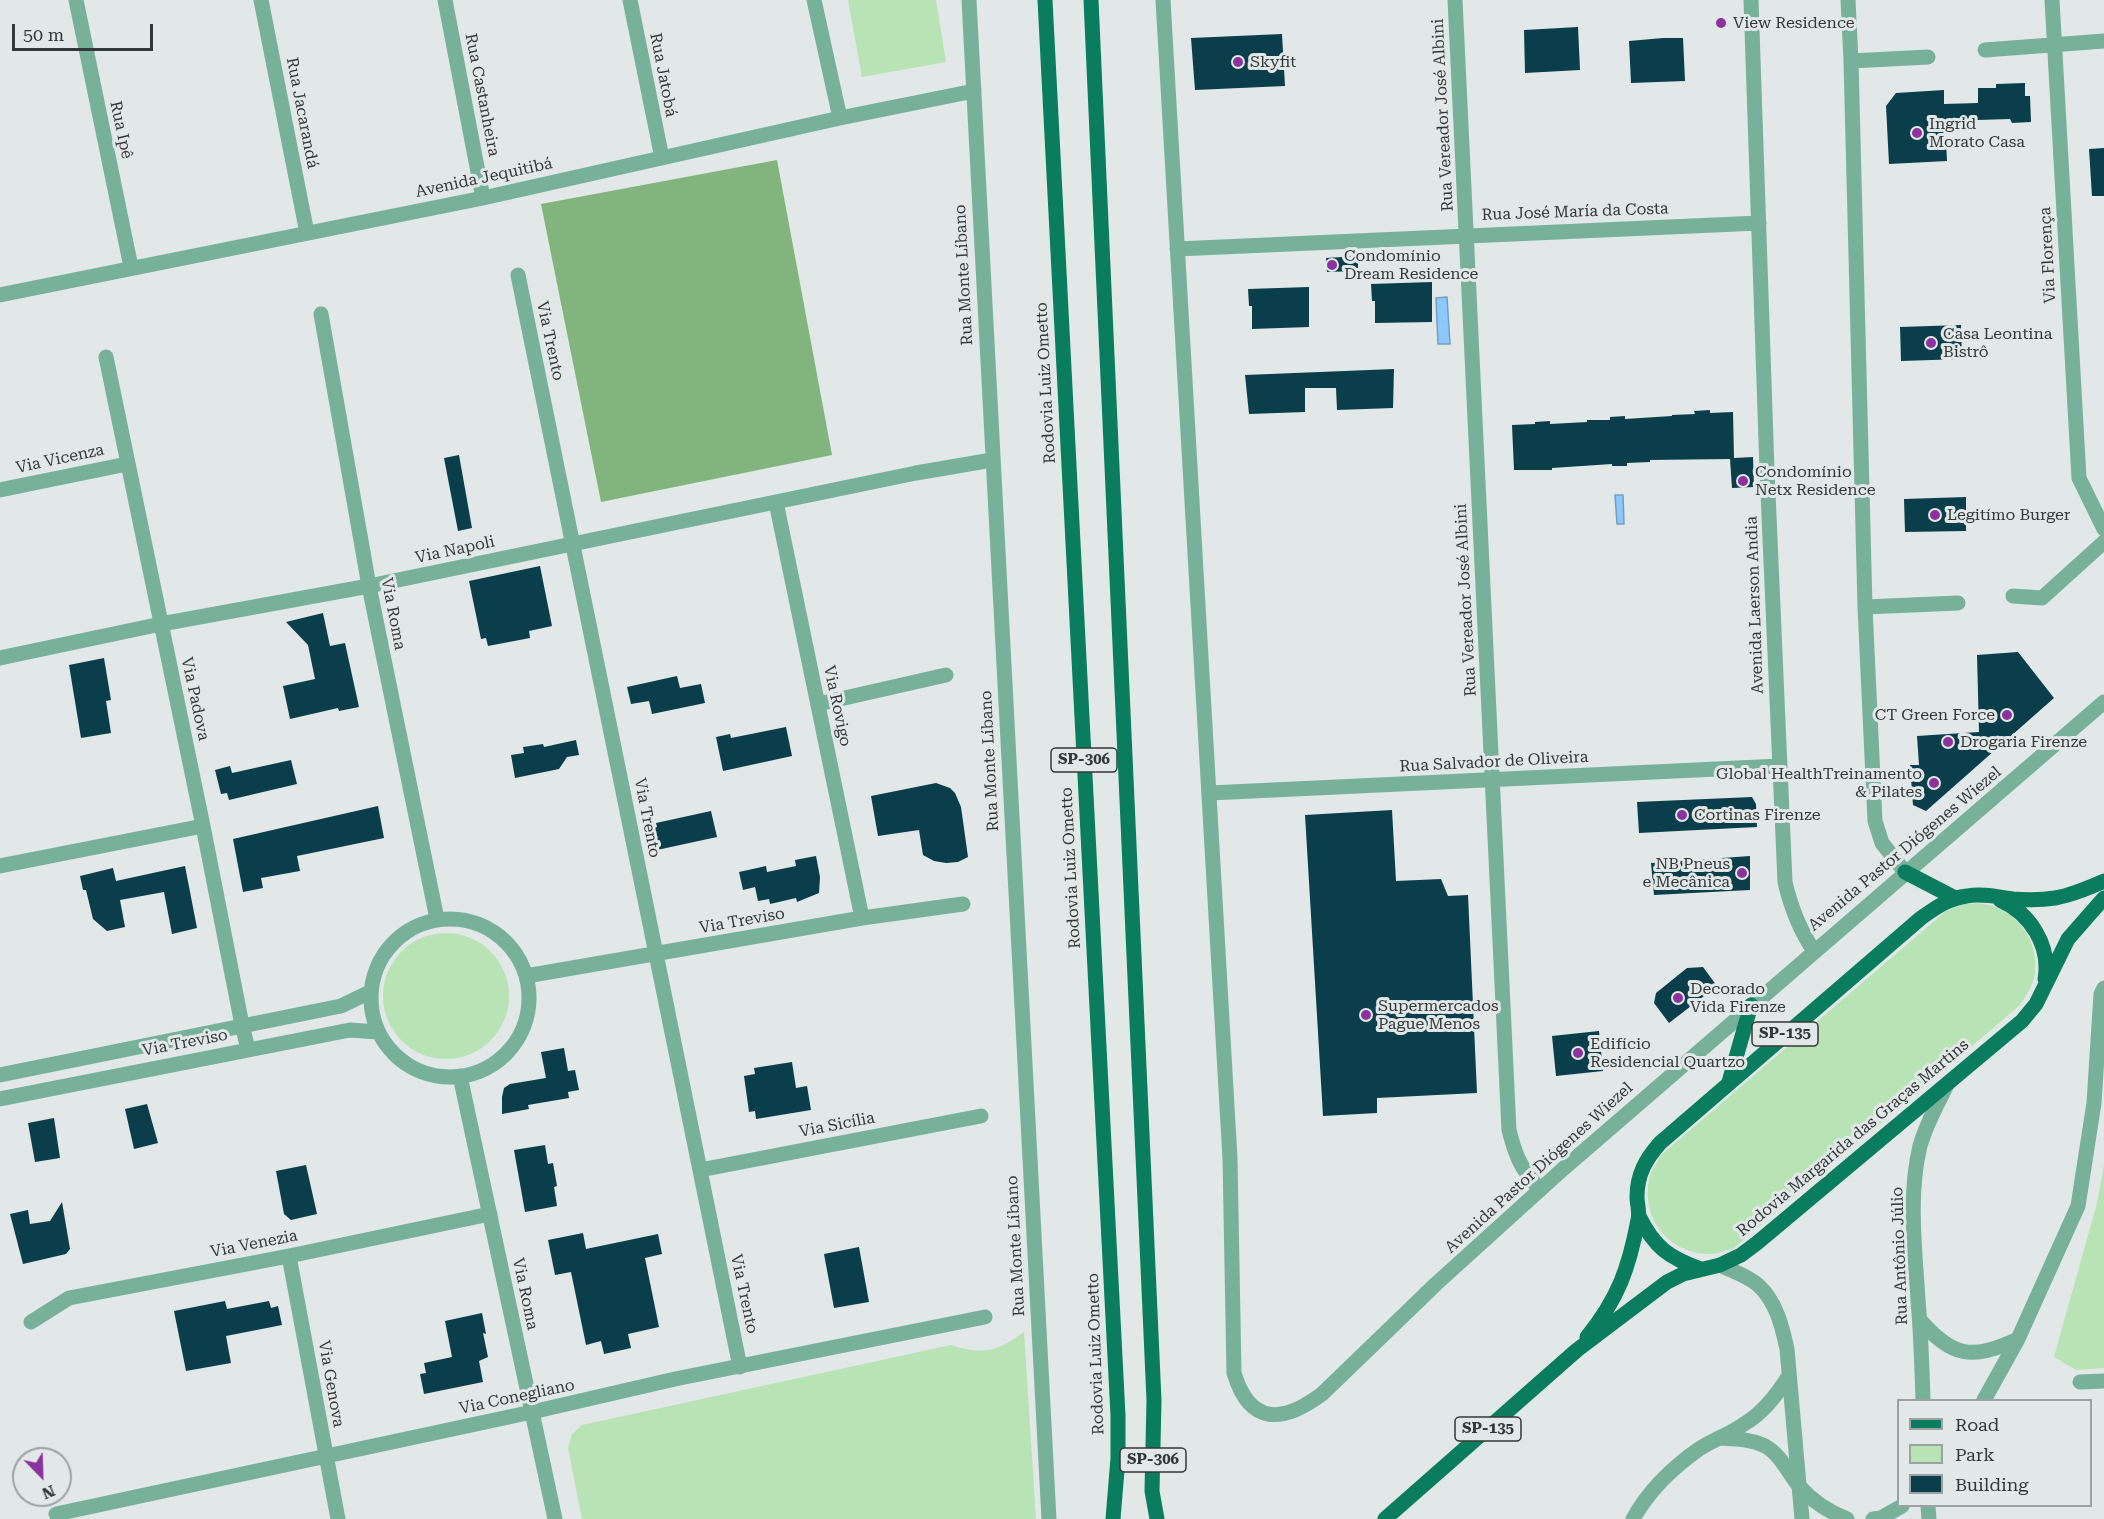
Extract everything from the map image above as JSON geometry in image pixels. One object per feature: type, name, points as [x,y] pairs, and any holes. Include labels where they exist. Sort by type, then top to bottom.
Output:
[{"type":"main road","name":"Rodovia Luiz Ometto","points":[[1045,0],[1118,1414],[1118,1458],[1113,1519]]},
{"type":"main road","name":"SP-306","points":[[1091,0],[1154,1400],[1152,1491],[1157,1519]]},
{"type":"main road","points":[[1905,872],[1954,898]]},
{"type":"main road","name":"Rodovia Margarida das Graças Martins","points":[[1577,1350],[1602,1319],[1616,1296],[1626,1270],[1639,1216],[1637,1196],[1641,1170],[1648,1156],[1660,1143],[1939,905],[1954,898],[1982,895],[2016,899],[2054,898],[2104,881]]},
{"type":"main road","points":[[1982,895],[2014,907],[2035,930],[2046,956],[2047,968],[2043,990]]},
{"type":"main road","name":"Rodovia Margarida das Graças Martins","points":[[1385,1519],[1395,1513],[1577,1350],[1667,1282],[1683,1274],[1720,1265],[1741,1255],[2022,1020],[2036,1004],[2068,939],[2104,898]]},
{"type":"main road","points":[[1728,1083],[1751,1005]]},
{"type":"main road","points":[[1639,1216],[1646,1230],[1672,1258],[1701,1269]]},
{"type":"street","name":"Rua Ipê","points":[[76,0],[131,267]]},
{"type":"street","name":"Rua Jacarandá","points":[[261,0],[307,233]]},
{"type":"street","name":"Rua Castanheira","points":[[445,0],[483,198]]},
{"type":"street","name":"Rua Jatobá","points":[[630,0],[662,158]]},
{"type":"street","points":[[814,0],[840,118]]},
{"type":"street","name":"Rua Monte Líbano","points":[[969,0],[1049,1519]]},
{"type":"street","points":[[1163,0],[1210,793]]},
{"type":"street","name":"Rua Vereador José Albini","points":[[1455,0],[1509,1130],[1519,1163],[1539,1190]]},
{"type":"street","name":"Avenida Laerson Andia","points":[[1751,0],[1767,470],[1785,882],[1791,909],[1814,951]]},
{"type":"street","points":[[1848,0],[1865,607],[1875,821],[1882,843],[1905,872]]},
{"type":"street","name":"Via Florença","points":[[2052,0],[2079,478],[2104,529]]},
{"type":"street","points":[[1985,50],[2104,41]]},
{"type":"street","points":[[1851,61],[1928,57]]},
{"type":"street","name":"Avenida Jequitibá","points":[[0,295],[483,198],[840,118],[974,92]]},
{"type":"street","name":"Rua José María da Costa","points":[[1177,249],[1759,223]]},
{"type":"street","name":"Via Trento","points":[[518,275],[740,1367]]},
{"type":"street","name":"Via Roma","points":[[321,314],[369,586],[437,919]]},
{"type":"street","name":"Via Padova","points":[[106,357],[248,1049]]},
{"type":"street","name":"Via Napoli","points":[[0,658],[161,624],[369,586],[916,473],[992,460]]},
{"type":"street","name":"Via Vicenza","points":[[0,490],[127,464]]},
{"type":"street","name":"Via Rovigo","points":[[776,502],[862,918]]},
{"type":"street","points":[[2013,596],[2042,598],[2104,542]]},
{"type":"street","points":[[1865,607],[1958,603]]},
{"type":"street","points":[[819,704],[946,675]]},
{"type":"street","name":"Avenida Pastor Diógenes Wiezel","points":[[1210,793],[1230,1158],[1234,1373],[1245,1400],[1255,1409],[1267,1414],[1280,1415],[1293,1412],[1322,1394],[1437,1283],[1539,1190],[2104,702]]},
{"type":"street","name":"Rua Salvador de Oliveira","points":[[1210,793],[1780,766]]},
{"type":"street","points":[[0,866],[203,826]]},
{"type":"street","name":"Via Treviso","points":[[526,976],[862,918],[963,904]]},
{"type":"street","points":[[437,919],[466,920],[492,930],[514,950],[526,976],[530,998],[526,1021],[516,1041],[501,1058],[482,1070],[460,1076],[440,1076],[420,1071],[403,1062],[388,1048],[378,1032],[372,1012],[370,992],[377,966],[391,944],[412,928],[437,919]]},
{"type":"street","points":[[1985,1399],[2018,1339],[2078,1206],[2094,1103],[2101,994],[2104,988]]},
{"type":"street","name":"Via Treviso","points":[[0,1075],[341,1006],[370,992]]},
{"type":"street","name":"Via Treviso","points":[[0,1099],[350,1030],[378,1032]]},
{"type":"street","name":"Via Roma","points":[[460,1076],[555,1519]]},
{"type":"street","name":"Rua Antônio Júlio","points":[[1923,1399],[1914,1229],[1916,1175],[1920,1145],[1929,1121],[1949,1082]]},
{"type":"street","name":"Via Sicília","points":[[700,1170],[981,1116]]},
{"type":"street","name":"Via Venezia","points":[[31,1322],[69,1298],[290,1256],[490,1214]]},
{"type":"street","name":"Via Genova","points":[[290,1256],[338,1519]]},
{"type":"street","points":[[1720,1265],[1758,1285],[1771,1301],[1782,1323],[1787,1349],[1802,1519]]},
{"type":"street","name":"Via Conegliano","points":[[56,1514],[675,1379],[985,1317]]},
{"type":"street","points":[[1920,1320],[1936,1339],[1951,1348],[1967,1353],[2000,1347],[2018,1339]]},
{"type":"street","points":[[1633,1519],[1642,1503],[1666,1475],[1700,1448],[1745,1424],[1776,1396],[1788,1377]]},
{"type":"street","points":[[2080,1382],[2104,1382]]},
{"type":"street","points":[[1718,1438],[1750,1440],[1767,1447],[1780,1460],[1799,1487],[1830,1513],[1847,1519]]},
{"type":"street","points":[[1873,1519],[1881,1518],[1900,1507]]},
{"type":"green space","points":[[848,0],[936,0],[946,62],[862,77]]},
{"type":"green space","points":[[777,160],[832,455],[601,502],[541,204]]},
{"type":"green space","points":[[1964,904],[1983,904],[2005,912],[2015,919],[2029,937],[2033,948],[2035,972],[2031,986],[2019,1006],[1734,1248],[1712,1254],[1697,1253],[1671,1241],[1653,1219],[1649,1206],[1650,1176],[1661,1155],[1946,911]]},
{"type":"green space","points":[[446,933],[470,937],[491,951],[505,972],[509,996],[505,1020],[491,1041],[470,1055],[446,1059],[422,1055],[401,1041],[387,1020],[383,996],[387,972],[401,951],[422,937]]},
{"type":"green space","points":[[2104,1165],[2104,1368],[2076,1370],[2054,1357],[2097,1203]]},
{"type":"green space","points":[[1024,1332],[1036,1519],[582,1519],[568,1448],[572,1434],[582,1425],[951,1345],[972,1350],[989,1350],[1006,1344]]},
{"type":"water","points":[[1447,297],[1450,344],[1438,344],[1436,298]]},
{"type":"water","points":[[1615,495],[1623,495],[1624,524],[1617,524]]},
{"type":"building","points":[[1578,27],[1580,70],[1525,73],[1524,30]]},
{"type":"building","name":"Skyfit","points":[[1282,34],[1285,86],[1195,90],[1191,38]]},
{"type":"building","points":[[1683,38],[1685,81],[1631,83],[1629,41]]},
{"type":"building","name":"Ingrid Morato Casa","points":[[2025,83],[2025,96],[2030,96],[2031,122],[2012,123],[2010,119],[1945,121],[1947,161],[1889,164],[1886,106],[1896,93],[1944,90],[1944,104],[1978,103],[1978,88],[1996,88],[1996,84]]},
{"type":"building","points":[[2104,148],[2104,196],[2092,196],[2089,149]]},
{"type":"building","points":[[1358,256],[1358,271],[1327,272],[1326,258]]},
{"type":"building","points":[[1432,282],[1432,322],[1375,323],[1375,301],[1372,301],[1371,284]]},
{"type":"building","points":[[1309,287],[1309,327],[1252,329],[1252,306],[1249,306],[1248,289]]},
{"type":"building","name":"Casa Leontina Bistrô","points":[[1961,325],[1962,359],[1901,361],[1900,327]]},
{"type":"building","points":[[1394,369],[1393,408],[1337,410],[1336,388],[1305,388],[1305,412],[1249,414],[1245,375]]},
{"type":"building","points":[[1710,410],[1710,413],[1733,412],[1734,458],[1753,457],[1754,487],[1732,488],[1730,459],[1650,460],[1650,462],[1627,463],[1627,466],[1612,466],[1612,464],[1552,468],[1552,470],[1514,470],[1512,425],[1550,421],[1550,424],[1587,422],[1587,420],[1610,420],[1610,417],[1625,416],[1625,419],[1672,416]]},
{"type":"building","points":[[459,455],[472,528],[458,531],[444,458]]},
{"type":"building","name":"Legitímo Burger","points":[[1966,497],[1966,531],[1905,532],[1904,499]]},
{"type":"building","points":[[540,566],[552,626],[529,631],[530,638],[488,646],[486,638],[481,639],[469,581]]},
{"type":"building","points":[[323,613],[330,646],[345,643],[359,707],[339,711],[338,708],[290,719],[283,686],[315,679],[308,645],[286,622]]},
{"type":"building","points":[[2018,652],[2054,698],[1926,811],[1913,805],[1910,765],[1919,765],[1917,736],[1979,732],[1977,655]]},
{"type":"building","points":[[104,658],[111,700],[106,701],[111,733],[81,738],[69,665]]},
{"type":"building","points":[[677,676],[680,688],[701,684],[705,703],[652,714],[649,701],[631,704],[627,687]]},
{"type":"building","points":[[786,727],[792,756],[723,771],[716,737],[730,734],[731,738]]},
{"type":"building","points":[[576,740],[579,755],[567,757],[559,769],[515,778],[511,755],[524,753],[523,747],[543,744],[544,747]]},
{"type":"building","points":[[291,760],[297,784],[229,800],[227,793],[221,794],[215,770],[230,766],[232,773]]},
{"type":"building","points":[[936,783],[950,788],[955,793],[961,807],[968,857],[958,862],[934,861],[923,855],[919,830],[878,836],[871,796]]},
{"type":"building","points":[[1752,797],[1756,804],[1757,827],[1639,833],[1637,802]]},
{"type":"building","points":[[378,806],[384,838],[297,856],[300,871],[261,878],[263,888],[243,892],[233,839]]},
{"type":"building","points":[[1392,810],[1396,881],[1441,879],[1448,896],[1468,895],[1477,1093],[1377,1098],[1377,1113],[1323,1116],[1305,815]]},
{"type":"building","points":[[711,811],[717,837],[657,850],[653,828],[657,827],[656,823]]},
{"type":"building","points":[[816,856],[820,877],[819,893],[797,902],[796,898],[770,904],[769,899],[758,901],[755,887],[743,890],[739,872],[766,866],[767,872],[796,866],[795,860]]},
{"type":"building","points":[[1750,856],[1750,890],[1654,895],[1651,863]]},
{"type":"building","points":[[185,866],[197,928],[172,934],[164,892],[120,900],[125,927],[107,931],[93,919],[80,876],[113,868],[116,881]]},
{"type":"building","name":"Decorado Vida Firenze","points":[[1703,967],[1717,986],[1669,1023],[1654,1003],[1656,993],[1687,968]]},
{"type":"building","name":"Edifício Residencial Quartzo","points":[[1599,1031],[1603,1071],[1556,1076],[1552,1036]]},
{"type":"building","points":[[564,1048],[568,1071],[575,1070],[579,1090],[568,1092],[569,1098],[528,1105],[529,1109],[502,1114],[504,1088],[510,1084],[546,1078],[541,1052]]},
{"type":"building","points":[[792,1062],[796,1088],[807,1086],[811,1110],[756,1119],[755,1111],[749,1112],[744,1076],[755,1074],[754,1068]]},
{"type":"building","points":[[147,1104],[158,1143],[134,1149],[125,1109]]},
{"type":"building","points":[[54,1118],[60,1158],[35,1162],[28,1123]]},
{"type":"building","points":[[545,1145],[548,1164],[553,1163],[557,1186],[554,1187],[557,1206],[525,1212],[514,1150]]},
{"type":"building","points":[[306,1165],[317,1214],[291,1220],[284,1214],[276,1171]]},
{"type":"building","points":[[62,1202],[70,1249],[66,1254],[23,1264],[10,1214],[28,1210],[30,1224],[50,1221]]},
{"type":"building","points":[[583,1233],[586,1249],[658,1234],[662,1254],[645,1258],[659,1327],[628,1334],[631,1348],[604,1354],[601,1341],[586,1345],[571,1272],[555,1275],[548,1240]]},
{"type":"building","points":[[859,1247],[869,1302],[834,1308],[824,1254]]},
{"type":"building","points":[[225,1301],[227,1309],[269,1301],[271,1308],[278,1306],[282,1325],[226,1336],[231,1363],[186,1371],[174,1311]]},
{"type":"building","points":[[482,1313],[488,1357],[479,1361],[483,1382],[424,1394],[420,1374],[426,1373],[424,1363],[452,1357],[445,1321]]},
{"type":"place","name":"View Residence","points":[[1721,23]]},
{"type":"place","name":"Skyfit","points":[[1238,62]]},
{"type":"place","name":"Ingrid Morato Casa","points":[[1917,133]]},
{"type":"place","name":"Condomínio Dream Residence","points":[[1332,265]]},
{"type":"place","name":"Casa Leontina Bistrô","points":[[1931,343]]},
{"type":"place","name":"Condomínio Netx Residence","points":[[1743,481]]},
{"type":"place","name":"Legitímo Burger","points":[[1935,515]]},
{"type":"place","name":"CT Green Force","points":[[2007,715]]},
{"type":"place","name":"Drogaria Firenze","points":[[1948,742]]},
{"type":"place","name":"Global HealthTreinamento & Pilates","points":[[1934,783]]},
{"type":"place","name":"Cortinas Firenze","points":[[1682,815]]},
{"type":"place","name":"NB Pneus e Mecânica","points":[[1742,873]]},
{"type":"place","name":"Decorado Vida Firenze","points":[[1678,998]]},
{"type":"place","name":"Supermercados Pague Menos","points":[[1366,1015]]},
{"type":"place","name":"Edifício Residencial Quartzo","points":[[1578,1053]]}]
